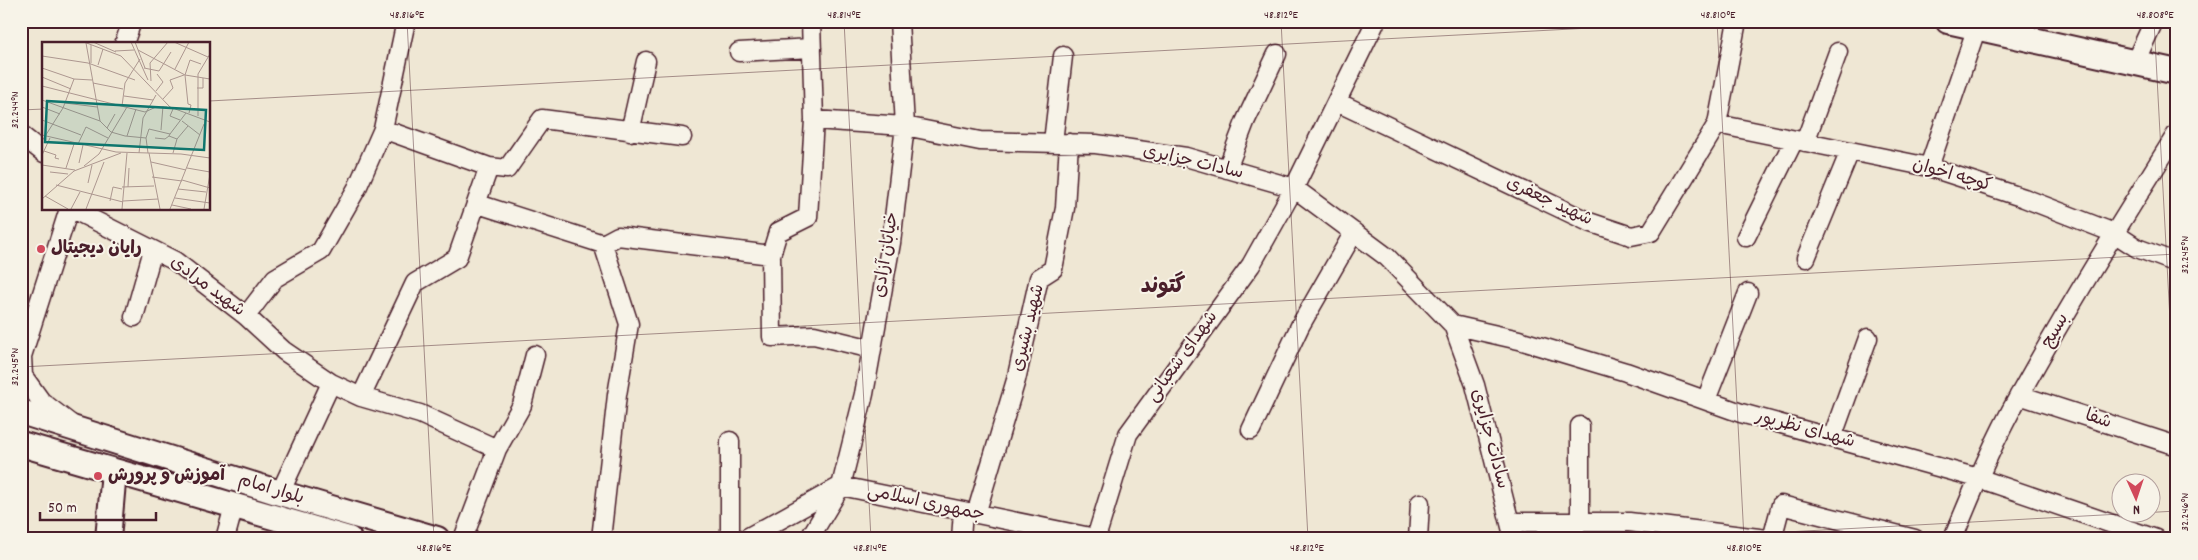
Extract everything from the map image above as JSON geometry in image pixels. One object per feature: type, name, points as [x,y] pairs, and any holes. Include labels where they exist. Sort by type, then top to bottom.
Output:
[{"type":"street","points":[[125,42],[132,21]]},
{"type":"street","points":[[246,316],[276,278],[321,252],[357,188],[383,129],[406,21]]},
{"type":"street","points":[[811,21],[814,120],[808,218],[778,232],[771,255],[772,336],[814,335],[872,348]]},
{"type":"street","name":"خیابان آزادی","points":[[841,486],[864,394],[891,243],[905,126],[899,21]]},
{"type":"street","name":"شهدای شعبانی","points":[[1098,538],[1128,434],[1251,265],[1294,188],[1376,21]]},
{"type":"street","points":[[1717,124],[1737,21]]},
{"type":"street","points":[[1948,21],[1977,28],[2025,29],[2135,62],[2177,72]]},
{"type":"street","points":[[2135,62],[2154,21]]},
{"type":"street","points":[[1930,167],[1977,28]]},
{"type":"street","points":[[739,52],[812,48]]},
{"type":"street","points":[[1746,238],[1800,141],[1838,52]]},
{"type":"street","points":[[1227,169],[1245,122],[1277,54]]},
{"type":"street","name":"شهید بشیری","points":[[961,539],[1016,380],[1039,278],[1053,269],[1065,208],[1061,143],[1063,56]]},
{"type":"street","points":[[630,132],[646,61]]},
{"type":"street","name":"شهید جعفری","points":[[1337,102],[1589,222],[1631,236],[1651,232],[1717,124]]},
{"type":"street","points":[[383,129],[489,167],[507,169],[542,119],[682,138]]},
{"type":"street","name":"سادات جزایری","points":[[814,120],[905,126],[980,141],[1096,144],[1186,157],[1294,188],[1387,257],[1453,325],[1475,385],[1512,530]]},
{"type":"street","name":"کوچه اخوان","points":[[1717,124],[1930,167],[2024,198],[2114,232],[2137,248],[2177,263]]},
{"type":"street","name":"بسیج","points":[[1953,539],[1978,478],[2019,395],[2114,232],[2177,133]]},
{"type":"street","points":[[21,135],[42,152]]},
{"type":"street","points":[[1806,258],[1850,151]]},
{"type":"street","points":[[361,397],[415,282],[458,258],[478,204],[489,167]]},
{"type":"street","points":[[478,204],[603,244],[618,236],[771,255]]},
{"type":"street","points":[[70,210],[22,355],[23,376],[41,401],[82,431]]},
{"type":"street","name":"شهید مرادی","points":[[72,210],[175,261],[246,316],[284,351],[330,383],[361,397],[420,414],[496,449]]},
{"type":"street","points":[[1251,430],[1300,326],[1354,232]]},
{"type":"street","points":[[601,539],[617,395],[629,324],[603,244]]},
{"type":"street","points":[[134,317],[153,250]]},
{"type":"street","points":[[1706,400],[1748,293]]},
{"type":"street","name":"شهدای نظرپور","points":[[1453,325],[1519,340],[1626,372],[1741,413],[1978,478],[2156,539]]},
{"type":"street","points":[[1832,438],[1868,338]]},
{"type":"street","points":[[463,539],[496,449],[522,405],[535,355]]},
{"type":"street","points":[[280,493],[330,383]]},
{"type":"street","name":"شفا","points":[[2019,395],[2177,446]]},
{"type":"street","name":"بلوار امام","points":[[21,412],[280,493],[437,539]]},
{"type":"street","points":[[1580,426],[1580,522]]},
{"type":"street","points":[[730,441],[730,539]]},
{"type":"street","name":"بلوار امام","points":[[21,444],[349,539]]},
{"type":"street","points":[[108,539],[114,471]]},
{"type":"street","points":[[756,537],[841,486]]},
{"type":"street","points":[[809,539],[841,486]]},
{"type":"street","name":"جمهوری اسلامی","points":[[841,486],[1098,538]]},
{"type":"street","points":[[1418,539],[1420,503]]},
{"type":"street","points":[[1772,539],[1781,505],[1916,539]]},
{"type":"street","points":[[225,539],[234,506]]},
{"type":"street","points":[[1512,530],[1580,522],[1629,522],[1767,539]]},
{"type":"place","name":"رایان دیجیتال","points":[[41,249]]},
{"type":"place","name":"آموزش و پرورش","points":[[98,476]]},
{"type":"district","name":"گتوند","points":[[1163,287]]}]
